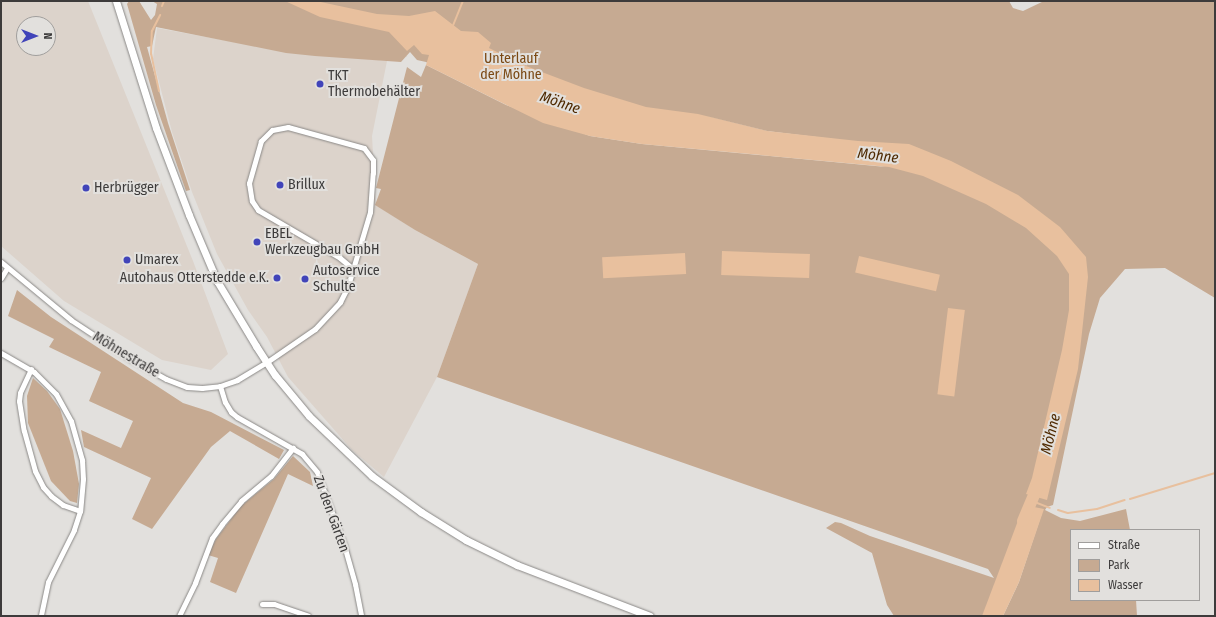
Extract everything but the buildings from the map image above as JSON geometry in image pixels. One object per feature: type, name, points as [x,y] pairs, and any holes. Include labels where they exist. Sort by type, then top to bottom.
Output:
[{"type":"main road","points":[[117,4],[156,128],[189,215],[217,281],[267,362],[291,395],[321,429],[372,476],[421,512],[466,540],[517,565],[650,616]]},
{"type":"street","name":"Möhnestraße","points":[[1,262],[71,320],[166,379],[195,388],[220,386],[237,380],[267,362],[315,329],[340,302],[353,269],[370,212],[373,182],[372,160],[364,148],[288,127],[280,127],[266,134],[261,141],[250,183],[250,196],[258,210],[340,258],[353,269]]},
{"type":"street","points":[[1,278],[7,268]]},
{"type":"street","points":[[1,353],[31,369],[56,394],[69,416],[76,433],[82,460],[83,479],[80,511],[72,535],[48,582],[41,616]]},
{"type":"street","points":[[31,369],[20,393],[19,401],[22,423],[31,461],[43,487],[51,496],[63,505],[80,511]]},
{"type":"street","name":"Zu den Gärten","points":[[220,386],[225,402],[231,412],[293,448],[311,463],[321,482],[348,559],[360,616]]},
{"type":"street","points":[[179,616],[193,588],[212,538],[241,501],[271,476],[293,448]]},
{"type":"street","points":[[262,604],[274,604],[308,616]]},
{"type":"shaded area","points":[[1,1],[88,1],[193,261],[228,354],[211,370],[162,360],[64,301],[1,246]]},
{"type":"shaded area","points":[[157,28],[272,49],[387,61],[372,136],[376,205],[415,230],[478,264],[437,377],[384,477],[352,450],[288,377],[267,337],[248,310],[217,254],[192,192],[172,132],[153,59]]},
{"type":"green space","points":[[129,1],[139,1],[151,20],[155,15],[157,4],[152,1],[1009,1],[1013,8],[1023,11],[1044,1],[1215,1],[1215,298],[1165,268],[1125,269],[1100,298],[1089,334],[1053,505],[1047,507],[1045,510],[1061,518],[1080,521],[1126,509],[1130,529],[1070,529],[1070,601],[1136,601],[1137,616],[1003,616],[1019,582],[1042,513],[989,616],[894,616],[887,605],[872,553],[826,528],[835,522],[841,523],[870,536],[994,578],[988,569],[437,377],[478,264],[415,230],[375,205],[381,189],[376,188],[407,67],[421,77],[426,65],[506,105],[590,136],[642,144],[886,167],[483,91],[426,62],[417,60],[410,52],[401,62],[315,56],[286,53],[156,27],[152,46],[147,47],[168,123],[190,190],[186,191],[156,105],[127,4]],"holes":[[[698,114],[767,131],[833,139],[798,139]]]},
{"type":"green space","points":[[17,290],[51,317],[183,403],[211,412],[284,450],[279,459],[230,431],[211,447],[152,529],[132,519],[151,478],[84,447],[81,430],[121,448],[133,421],[89,401],[101,372],[49,347],[54,339],[8,316]]},
{"type":"green space","points":[[33,378],[47,391],[60,409],[73,451],[79,484],[77,503],[70,501],[51,481],[28,423],[27,396]]},
{"type":"green space","points":[[293,456],[310,472],[313,486],[288,474],[236,593],[210,582],[218,558],[208,555],[216,539],[241,506],[274,479]]},
{"type":"water","name":"Unterlauf der Möhne","points":[[285,1],[316,1],[377,14],[409,16],[435,11],[461,31],[478,32],[491,43],[489,48],[526,66],[584,88],[646,107],[698,114],[767,131],[858,141],[909,144],[951,161],[1018,195],[1060,227],[1086,257],[1088,277],[1078,369],[1047,500],[1026,494],[1032,478],[1062,350],[1069,310],[1069,274],[1057,256],[1026,228],[986,204],[923,176],[889,167],[642,144],[590,136],[543,123],[426,65],[429,55],[422,54],[414,45],[407,51],[389,32],[320,17]]},
{"type":"water","points":[[722,251],[810,254],[809,278],[721,275]]},
{"type":"water","points":[[685,253],[686,274],[603,278],[602,257]]},
{"type":"water","points":[[859,256],[940,275],[936,291],[855,273]]},
{"type":"water","points":[[948,308],[965,310],[954,396],[937,394]]},
{"type":"water","points":[[1024,505],[1044,509],[1019,582],[1003,616],[982,616]]},
{"type":"waterway","points":[[162,6],[164,1]]},
{"type":"waterway","points":[[452,28],[463,1]]},
{"type":"waterway","points":[[159,91],[151,54],[152,31],[160,15]]},
{"type":"waterway","points":[[1130,499],[1215,473]]},
{"type":"waterway","name":"Möhne","points":[[1023,521],[1040,481]]},
{"type":"waterway","points":[[1058,510],[1068,513],[1097,509],[1125,500]]},
{"type":"waterway","points":[[1032,501],[1050,508]]},
{"type":"place","name":"TKT Thermobehälter","points":[[320,84]]},
{"type":"place","name":"Brillux","points":[[280,185]]},
{"type":"place","name":"Herbrügger","points":[[86,188]]},
{"type":"place","name":"EBEL Werkzeugbau GmbH","points":[[257,242]]},
{"type":"place","name":"Umarex","points":[[127,260]]},
{"type":"place","name":"Autohaus Otterstedde e.K.","points":[[277,278]]},
{"type":"place","name":"Autoservice Schulte","points":[[305,279]]}]
